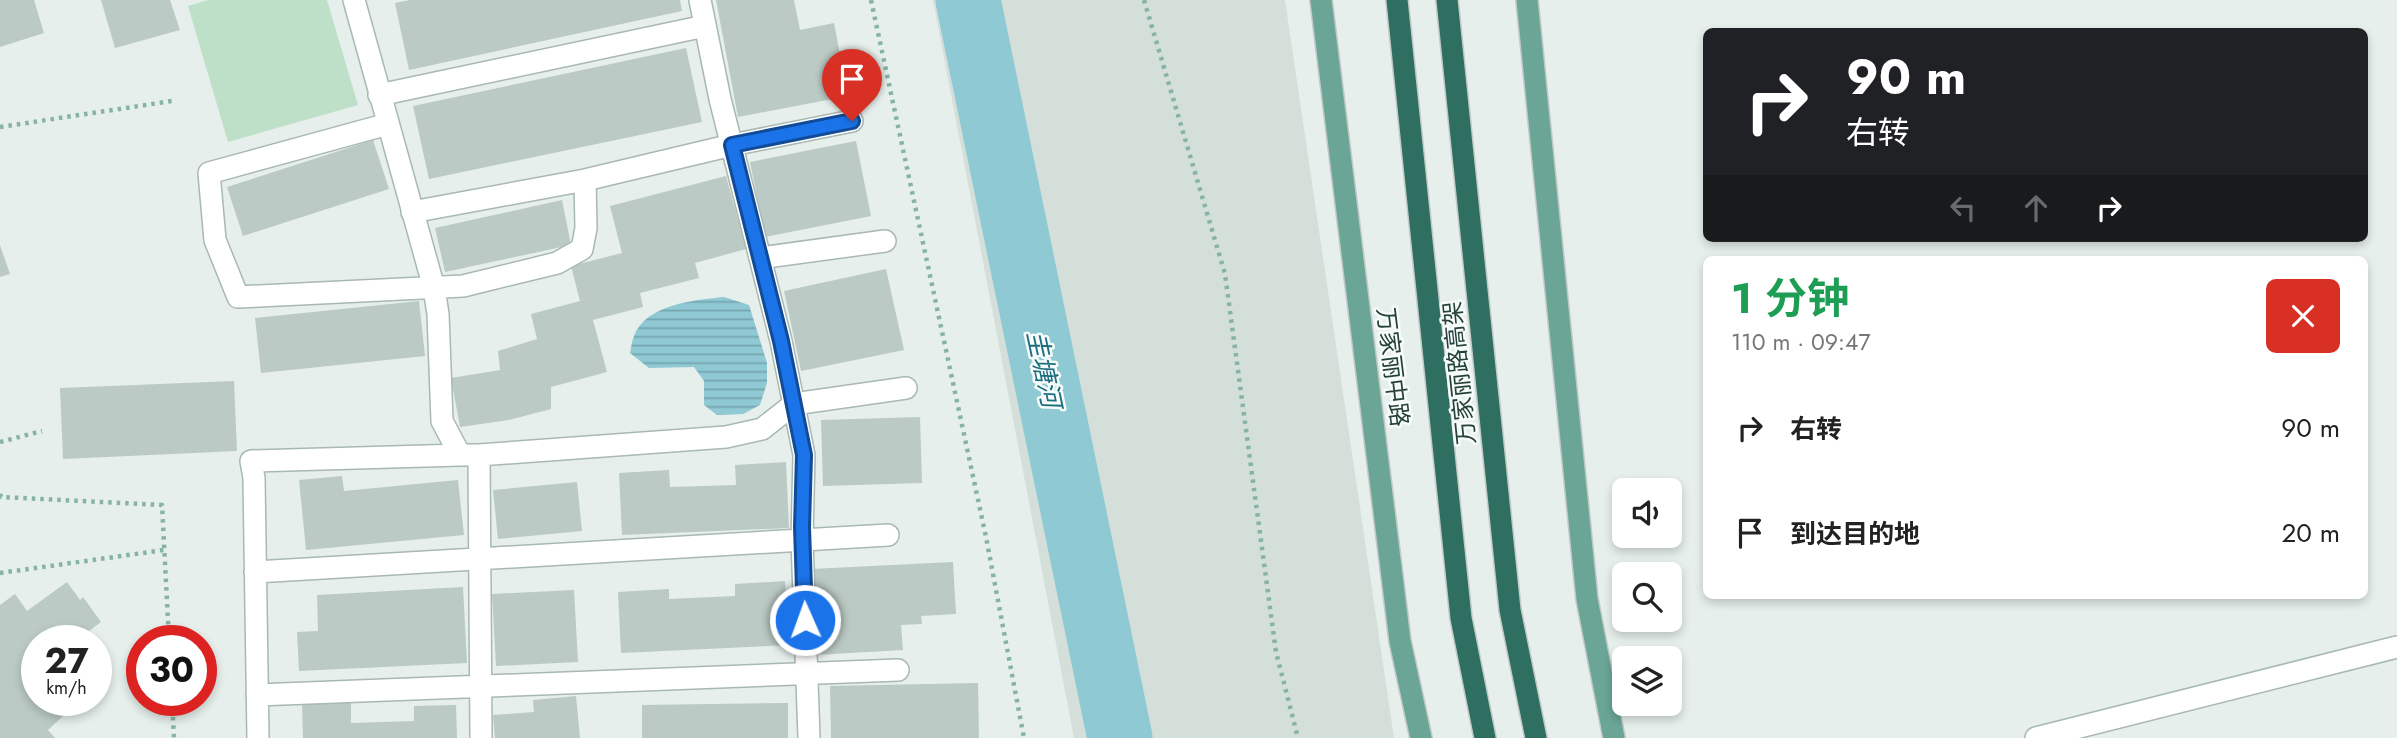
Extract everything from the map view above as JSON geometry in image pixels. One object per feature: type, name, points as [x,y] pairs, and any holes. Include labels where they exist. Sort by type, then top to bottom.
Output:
[{"type":"highway","name":"万家丽路高架","points":[[1396,0],[1461,618],[1485,738]]},
{"type":"highway","name":"万家丽路高架","points":[[1447,0],[1510,610],[1535,738]]},
{"type":"main road","name":"万家丽中路","points":[[1321,0],[1400,640],[1421,738]]},
{"type":"main road","points":[[1527,0],[1587,599],[1614,738]]},
{"type":"street","points":[[354,0],[434,288],[438,314],[442,421],[470,455],[480,559],[481,738]]},
{"type":"street","points":[[700,0],[804,455],[802,539],[809,738]]},
{"type":"street","points":[[379,95],[705,26]]},
{"type":"street","points":[[412,212],[585,180],[732,145],[852,121]]},
{"type":"street","points":[[388,124],[209,173],[215,240],[238,297],[463,286],[557,263],[582,249],[586,228],[585,180]]},
{"type":"street","points":[[760,258],[885,241]]},
{"type":"street","points":[[258,738],[251,461],[470,455],[726,437],[762,429],[794,404],[906,388]]},
{"type":"street","points":[[255,572],[888,535]]},
{"type":"street","points":[[2036,738],[2397,647]]},
{"type":"street","points":[[257,695],[898,670]]},
{"type":"path","points":[[872,0],[986,537],[1024,738]]},
{"type":"path","points":[[1144,0],[1225,274],[1276,652],[1298,738]]},
{"type":"path","points":[[0,127],[172,101]]},
{"type":"path","points":[[0,442],[41,431]]},
{"type":"path","points":[[0,494],[1,497],[162,505],[168,625]]},
{"type":"path","points":[[0,573],[164,550]]},
{"type":"path","points":[[173,716],[174,738]]},
{"type":"shaded area","points":[[933,0],[1285,0],[1394,738],[1074,738]]},
{"type":"green space","points":[[208,0],[327,0],[358,105],[228,142],[188,6]]},
{"type":"water","points":[[724,297],[749,305],[767,363],[767,383],[760,405],[743,414],[717,415],[704,405],[704,381],[694,367],[649,368],[630,353],[640,325],[660,310]]},
{"type":"building","points":[[0,0],[34,0],[44,33],[0,47]]},
{"type":"building","points":[[101,0],[170,0],[180,30],[115,48]]},
{"type":"building","points":[[410,0],[680,0],[682,11],[409,70],[395,3]]},
{"type":"building","points":[[716,0],[794,0],[800,30],[834,23],[848,96],[738,117]]},
{"type":"building","points":[[686,48],[702,122],[429,179],[413,106]]},
{"type":"building","points":[[373,140],[389,189],[243,236],[227,187]]},
{"type":"building","points":[[856,141],[871,216],[765,237],[750,162]]},
{"type":"building","points":[[726,176],[746,249],[695,263],[699,278],[640,293],[643,307],[593,320],[607,372],[551,387],[551,409],[509,420],[460,427],[451,378],[500,370],[498,351],[537,339],[531,314],[580,301],[571,266],[622,253],[610,206]]},
{"type":"building","points":[[562,200],[571,245],[445,272],[435,228]]},
{"type":"building","points":[[0,245],[10,274],[0,277]]},
{"type":"building","points":[[886,269],[904,350],[801,371],[784,291]]},
{"type":"building","points":[[419,301],[425,356],[261,373],[255,318]]},
{"type":"building","points":[[234,381],[237,451],[63,459],[60,388]]},
{"type":"building","points":[[920,417],[922,483],[823,486],[821,420]]},
{"type":"building","points":[[786,462],[789,528],[622,535],[619,473],[669,470],[670,487],[736,485],[735,465]]},
{"type":"building","points":[[342,476],[344,491],[458,480],[464,535],[306,550],[299,480]]},
{"type":"building","points":[[577,482],[582,531],[498,539],[493,490]]},
{"type":"building","points":[[953,562],[956,614],[921,616],[922,624],[901,625],[903,650],[815,655],[811,569]]},
{"type":"building","points":[[785,581],[789,645],[621,653],[618,592],[669,589],[669,599],[735,596],[735,584]]},
{"type":"building","points":[[67,582],[80,600],[83,597],[101,622],[97,625],[21,625],[21,716],[63,716],[48,730],[55,738],[0,738],[0,605],[15,594],[27,611]]},
{"type":"building","points":[[463,587],[467,663],[299,671],[297,632],[318,631],[317,595]]},
{"type":"building","points":[[574,590],[578,662],[496,666],[492,594]]},
{"type":"building","points":[[978,683],[979,738],[831,738],[830,686]]},
{"type":"building","points":[[576,696],[580,738],[495,738],[493,715],[534,712],[533,700]]},
{"type":"building","points":[[351,702],[351,723],[414,721],[414,706],[456,705],[457,738],[303,738],[302,704]]},
{"type":"building","points":[[788,703],[788,738],[642,738],[642,705]]},
{"type":"waterway","name":"圭塘河","points":[[968,0],[1120,738]]},
{"type":"route","points":[[805,620],[802,527],[804,455],[781,341],[732,145],[852,121]]}]
